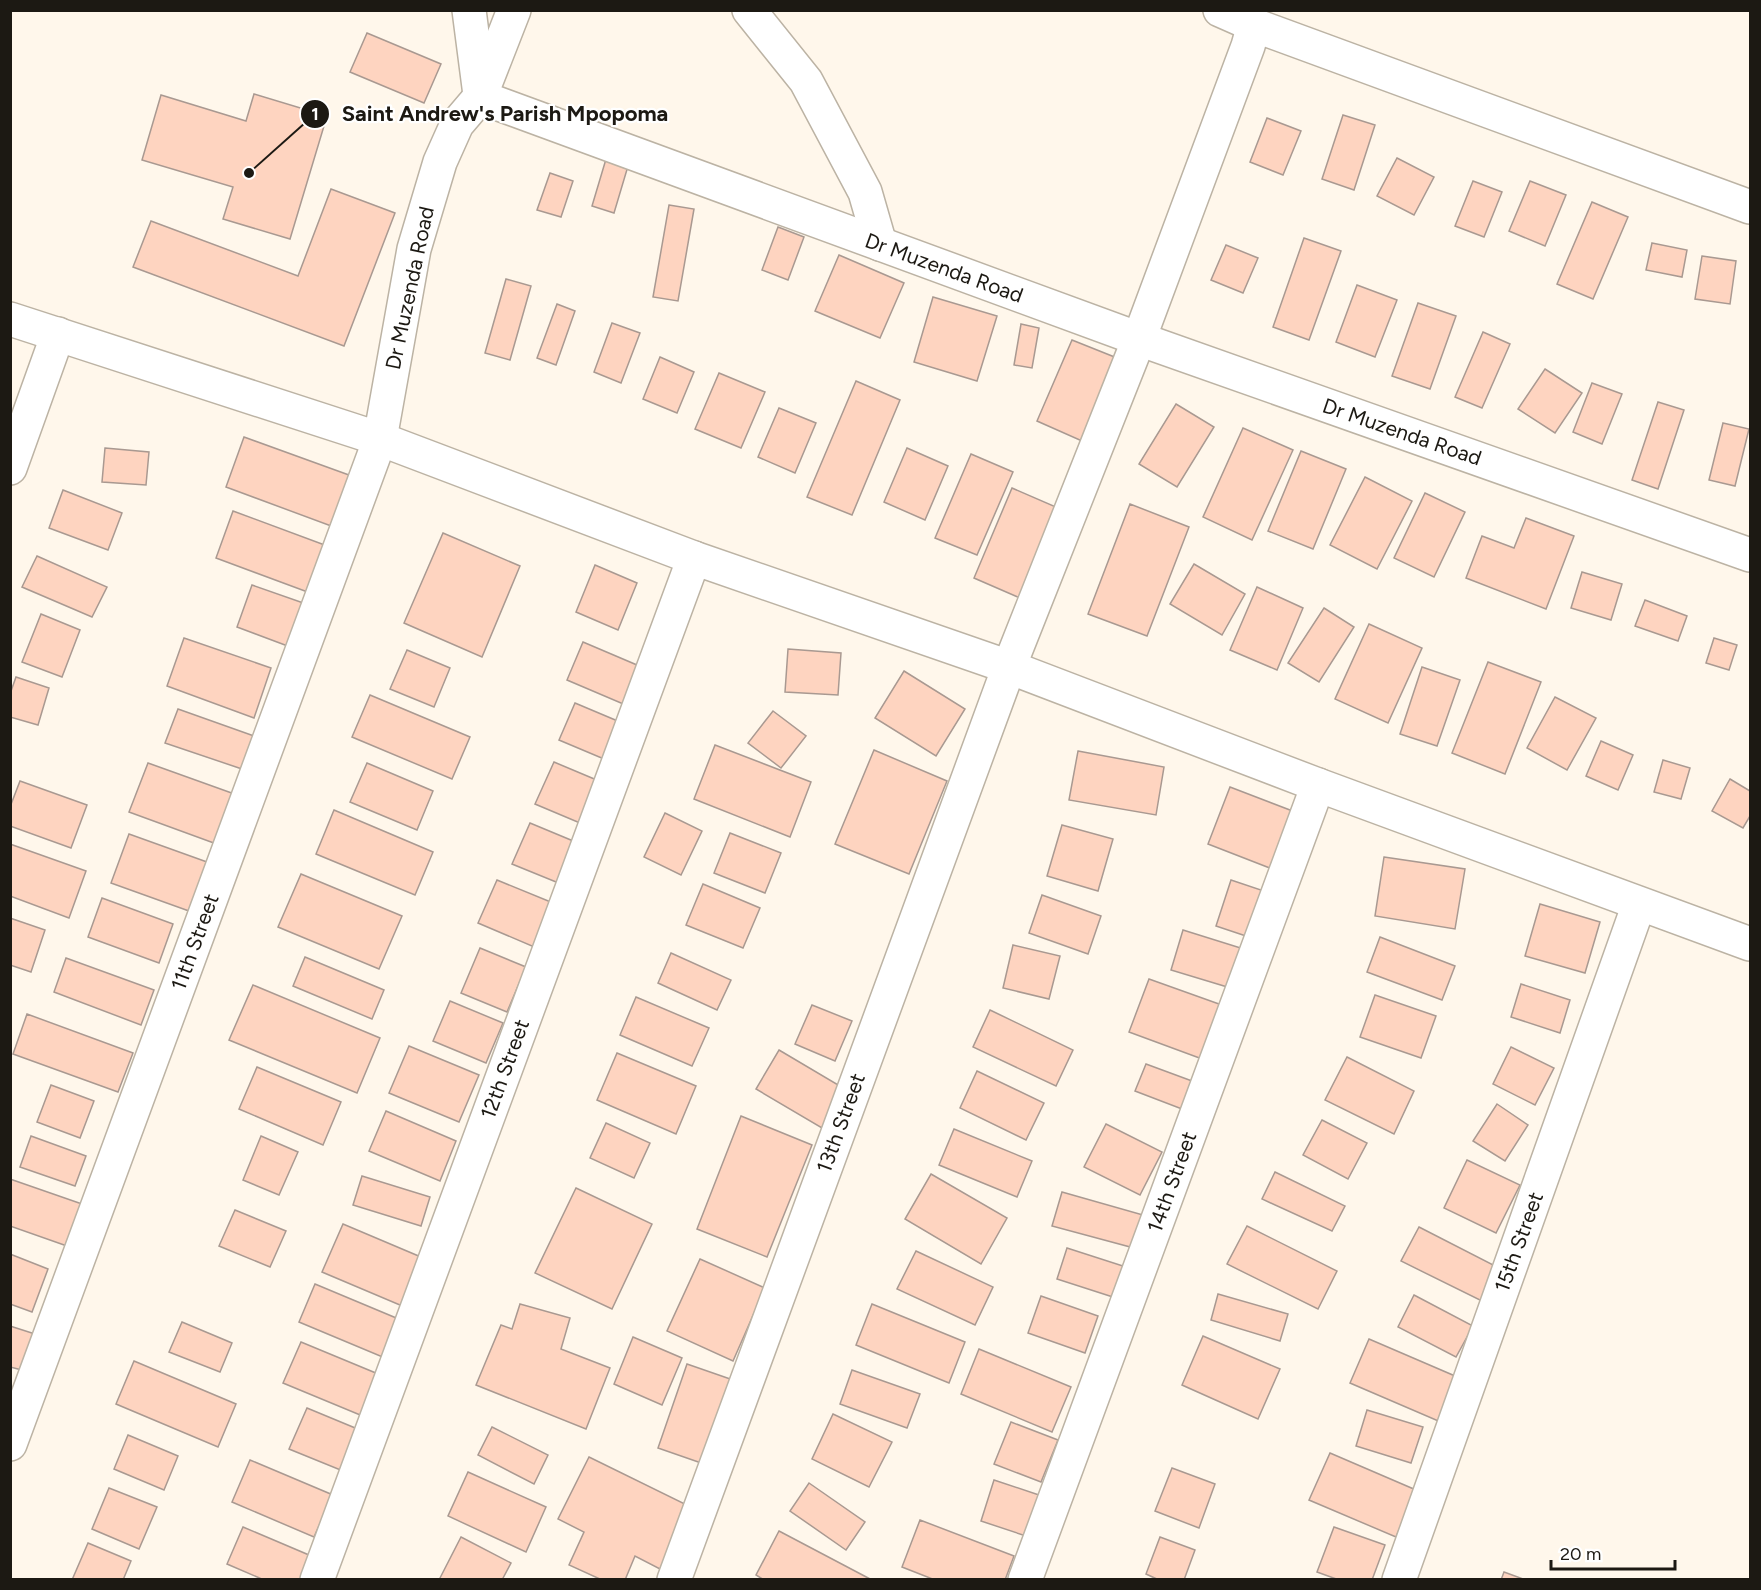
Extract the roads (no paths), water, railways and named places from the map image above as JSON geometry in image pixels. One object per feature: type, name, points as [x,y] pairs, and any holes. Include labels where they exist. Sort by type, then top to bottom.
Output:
[{"type":"street","points":[[469,10],[480,97]]},
{"type":"street","points":[[480,97],[514,10]]},
{"type":"street","points":[[749,10],[806,81],[866,192],[880,244]]},
{"type":"street","points":[[1220,10],[1254,26],[1750,207]]},
{"type":"street","name":"13th Street","points":[[674,1580],[1009,667],[1139,339],[1254,26]]},
{"type":"street","name":"Dr Muzenda Road","points":[[380,439],[414,249],[440,162],[448,143],[457,124],[480,97],[1139,339],[1750,555]]},
{"type":"street","points":[[10,319],[380,439],[694,558],[1009,667],[1318,785],[1750,944]]},
{"type":"street","points":[[10,468],[58,334]]},
{"type":"street","name":"11th Street","points":[[10,1444],[380,439]]},
{"type":"street","name":"12th Street","points":[[317,1580],[694,558]]},
{"type":"street","name":"14th Street","points":[[1025,1580],[1318,785]]},
{"type":"street","name":"15th Street","points":[[1399,1580],[1639,904]]},
{"type":"place","name":"Saint Andrew's Parish Mpopoma","points":[[249,173]]}]
